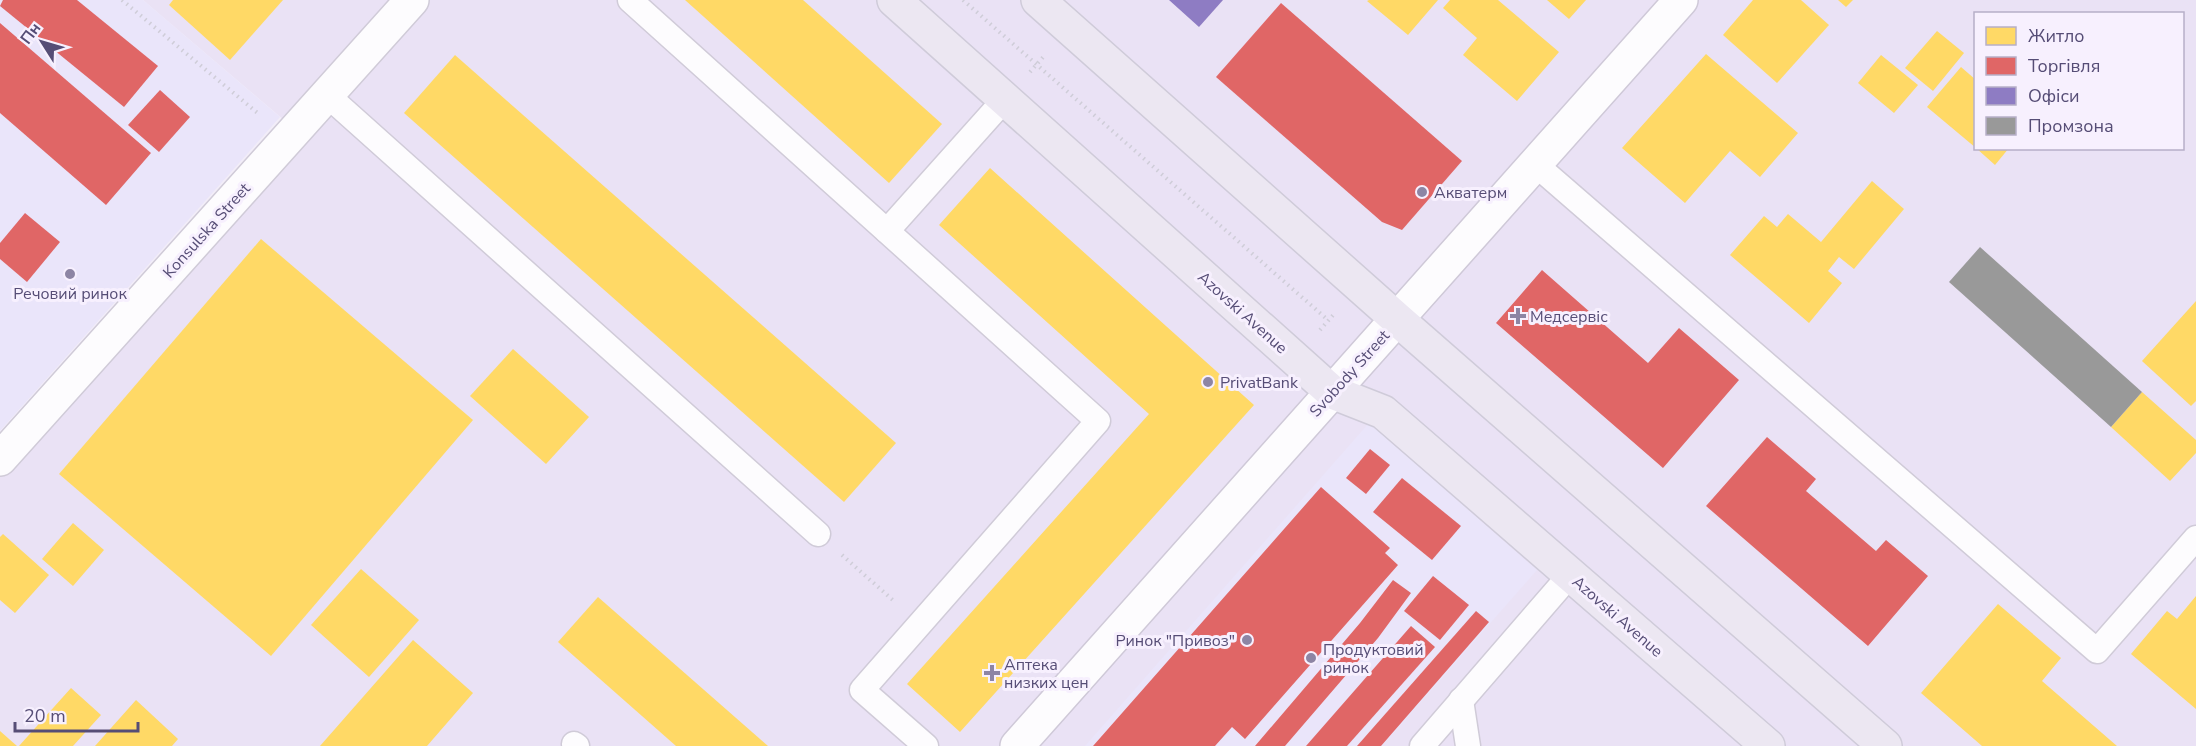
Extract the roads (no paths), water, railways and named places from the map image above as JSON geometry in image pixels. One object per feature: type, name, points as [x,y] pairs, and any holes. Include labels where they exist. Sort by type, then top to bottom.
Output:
[{"type":"main road","name":"Konsulska Street","points":[[0,459],[412,0]]},
{"type":"main road","name":"Azovski Avenue","points":[[894,0],[1332,392],[1383,412],[1768,746]]},
{"type":"main road","points":[[1038,0],[1396,319],[1885,746]]},
{"type":"main road","name":"Svobody Street","points":[[1017,746],[1681,0]]},
{"type":"lane","points":[[630,0],[1098,421],[862,690],[926,746]]},
{"type":"lane","points":[[327,94],[818,534]]},
{"type":"lane","points":[[887,231],[1005,99]]},
{"type":"lane","points":[[1535,164],[2097,651],[2196,538]]},
{"type":"lane","points":[[1422,746],[1570,575]]},
{"type":"lane","points":[[1461,700],[1468,746]]},
{"type":"place","name":"Акватерм","points":[[1422,192]]},
{"type":"place","name":"Речовий ринок","points":[[70,274]]},
{"type":"place","name":"Медсервіс","points":[[1518,316]]},
{"type":"place","name":"PrivatBank","points":[[1208,382]]},
{"type":"place","name":"Ринок \"Привоз\"","points":[[1247,640]]},
{"type":"place","name":"Продуктовий ринок","points":[[1311,658]]},
{"type":"place","name":"Аптека низких цен","points":[[992,673]]}]
